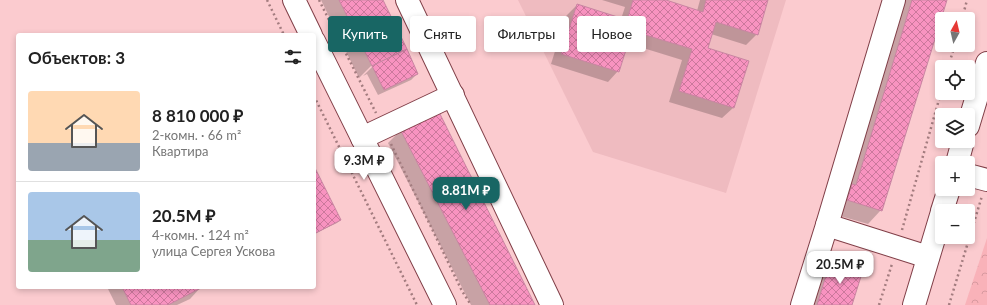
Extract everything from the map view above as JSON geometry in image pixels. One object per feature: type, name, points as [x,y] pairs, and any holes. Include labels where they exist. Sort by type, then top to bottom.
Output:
[{"type":"street","points":[[294,0],[310,33]]},
{"type":"street","points":[[407,0],[552,305]]},
{"type":"street","points":[[802,305],[894,0]]},
{"type":"street","points":[[316,45],[445,305]]},
{"type":"street","points":[[976,116],[987,63]]},
{"type":"street","points":[[362,138],[453,95]]},
{"type":"street","points":[[975,180],[985,188]]},
{"type":"street","points":[[827,225],[928,257]]},
{"type":"street","points":[[914,305],[935,234]]},
{"type":"path","points":[[266,0],[283,33]]},
{"type":"path","points":[[319,0],[462,291],[471,305]]},
{"type":"path","points":[[964,12],[968,0]]},
{"type":"path","points":[[316,100],[417,305]]},
{"type":"path","points":[[879,305],[939,100]]},
{"type":"path","points":[[949,305],[985,188]]},
{"type":"shaded area","points":[[518,0],[786,0],[726,193],[593,152],[544,52],[569,52],[569,16],[526,16]]},
{"type":"green space","points":[[987,238],[987,305],[965,305]]},
{"type":"building","points":[[339,0],[383,0],[391,16],[347,16]]},
{"type":"building","points":[[633,0],[666,0],[703,12],[706,0],[768,0],[758,35],[716,22],[708,48],[749,61],[734,108],[679,91],[692,49],[646,35],[646,16],[628,16]]},
{"type":"building","points":[[912,0],[947,0],[943,12],[935,12],[935,39],[882,211],[847,200],[852,184],[856,185]]},
{"type":"building","points":[[577,4],[614,16],[577,16],[577,52],[625,52],[619,72],[561,54],[562,52],[569,52],[569,29]]},
{"type":"building","points":[[402,39],[407,49],[402,51]]},
{"type":"building","points":[[407,49],[418,74],[384,90],[372,66]]},
{"type":"building","points":[[365,52],[401,52],[372,66]]},
{"type":"building","points":[[438,110],[535,305],[490,305],[400,129]]},
{"type":"building","points":[[316,170],[341,220],[316,233]]},
{"type":"building","points":[[831,259],[863,270],[852,305],[817,305]]},
{"type":"building","points":[[123,289],[199,289],[168,305],[131,305]]}]
